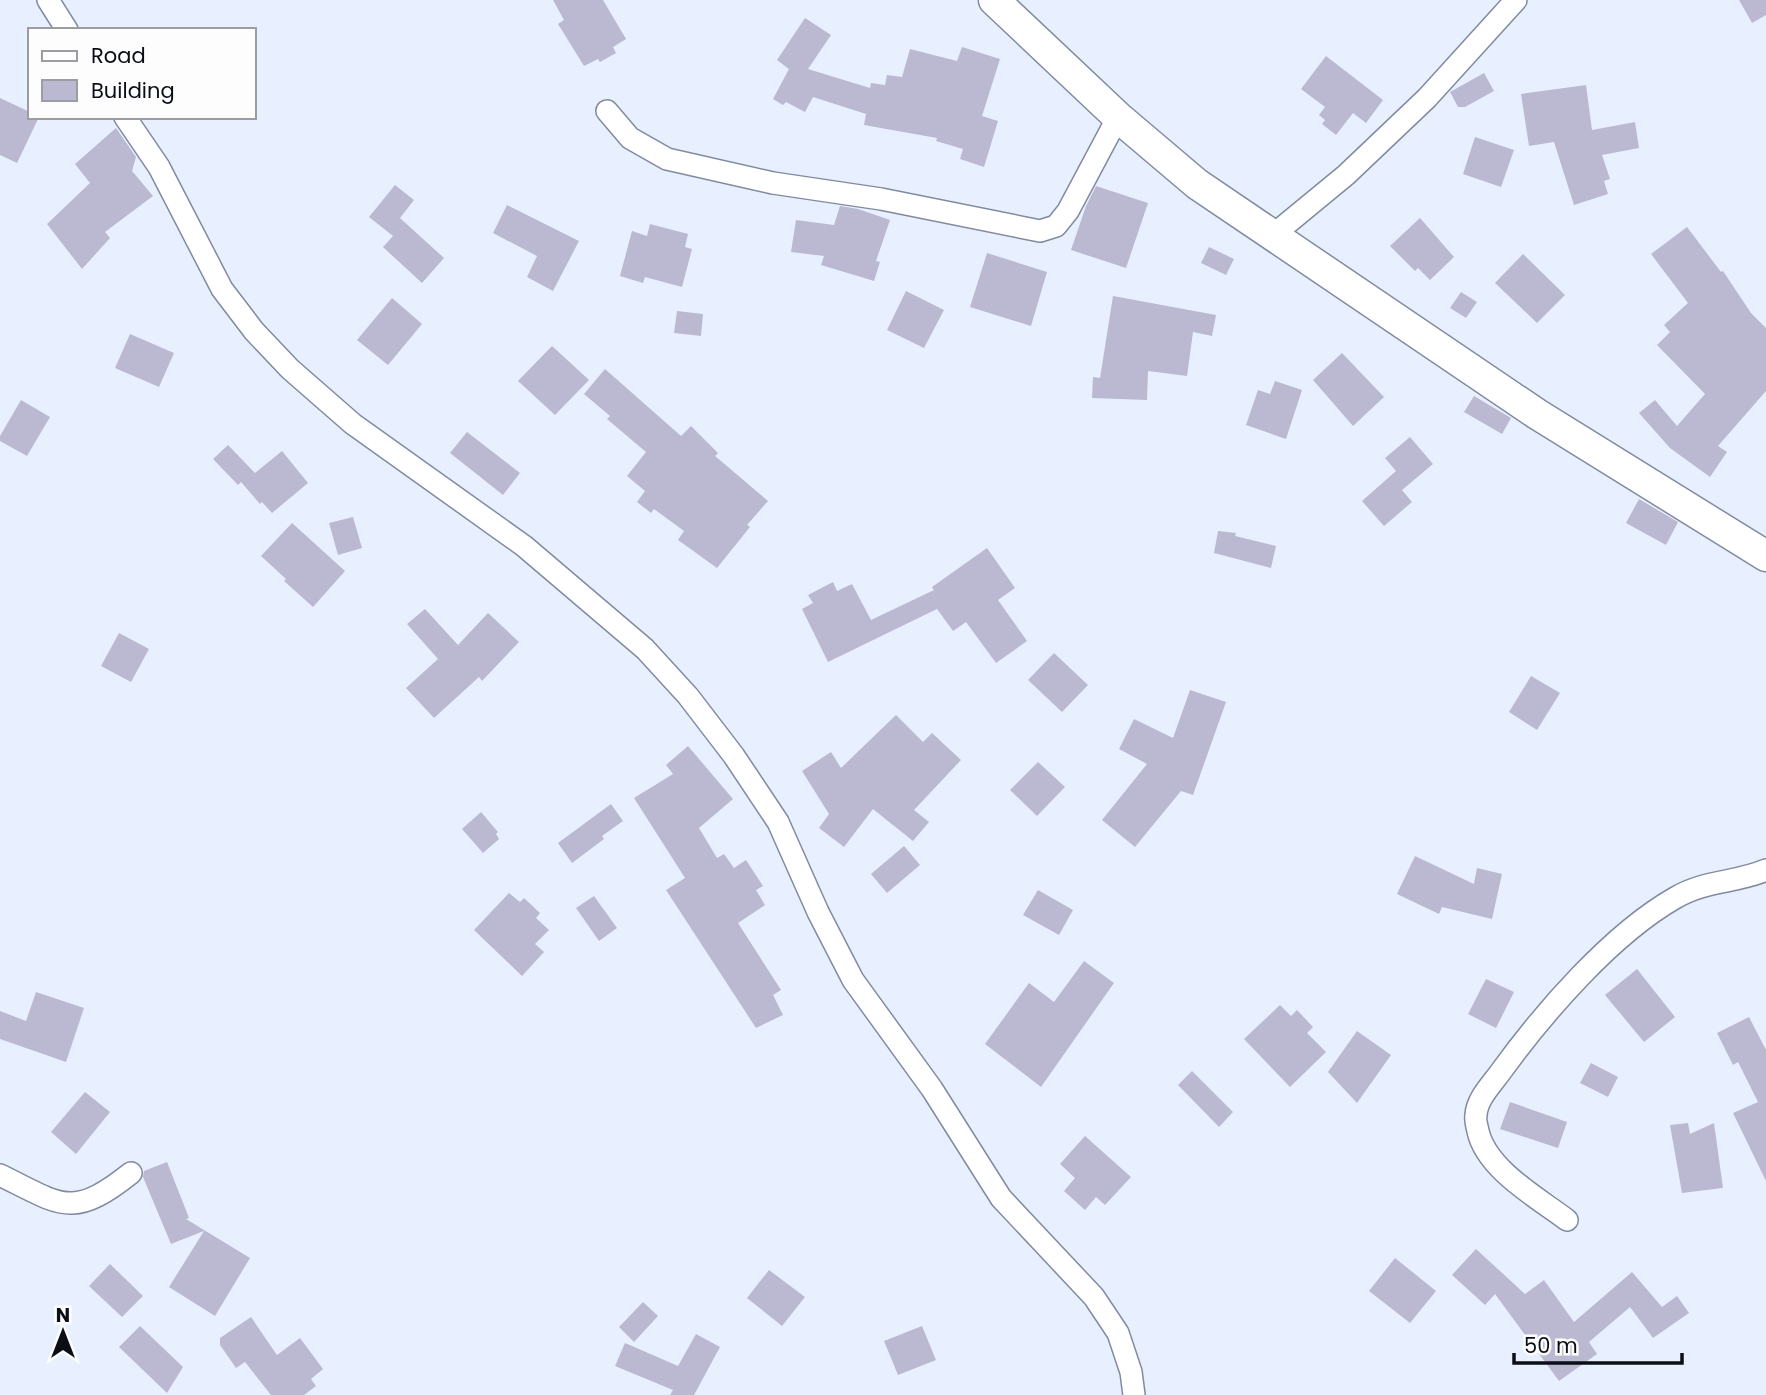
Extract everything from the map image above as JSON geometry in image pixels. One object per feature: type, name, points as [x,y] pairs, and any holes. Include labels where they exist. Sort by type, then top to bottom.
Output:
[{"type":"main road","points":[[994,0],[1118,117],[1197,184],[1537,414],[1766,555]]},
{"type":"street","points":[[48,0],[65,28]]},
{"type":"street","points":[[1272,236],[1346,175],[1426,98],[1516,0]]},
{"type":"street","points":[[607,111],[631,138],[667,159],[773,183],[881,199],[1040,231],[1056,226],[1068,211],[1118,117]]},
{"type":"street","points":[[126,119],[159,167],[222,289],[254,331],[290,369],[353,424],[524,546],[645,649],[688,696],[734,756],[778,822],[818,912],[853,980],[932,1089],[1001,1198],[1094,1297],[1118,1334],[1131,1372],[1134,1395]]},
{"type":"street","points":[[1567,1220],[1497,1166],[1479,1135],[1476,1115],[1482,1098],[1511,1057],[1571,985],[1639,922],[1676,897],[1705,884],[1752,876],[1766,870]]},
{"type":"street","points":[[0,1175],[63,1204],[77,1203],[110,1189],[131,1172]]},
{"type":"building","points":[[553,0],[603,0],[626,39],[613,47],[616,53],[600,62],[598,59],[584,66],[558,24],[564,20]]},
{"type":"building","points":[[1739,0],[1766,0],[1766,15],[1752,23]]},
{"type":"building","points":[[805,18],[831,35],[808,69],[870,88],[871,83],[885,85],[887,75],[902,77],[910,49],[957,61],[962,47],[1000,59],[982,116],[998,121],[984,167],[960,159],[963,149],[936,141],[937,138],[864,125],[866,114],[813,97],[805,112],[786,102],[783,105],[773,99],[789,69],[777,60]]},
{"type":"building","points":[[1326,56],[1383,100],[1366,123],[1353,113],[1336,135],[1322,124],[1325,120],[1319,115],[1325,107],[1301,89]]},
{"type":"building","points":[[1484,73],[1494,91],[1465,107],[1458,107],[1450,92]]},
{"type":"building","points":[[1586,85],[1592,130],[1635,122],[1639,148],[1602,155],[1610,179],[1604,181],[1608,194],[1574,205],[1554,142],[1529,146],[1521,94]]},
{"type":"building","points":[[0,98],[28,111],[28,119],[38,119],[17,163],[0,155]]},
{"type":"building","points":[[116,128],[136,157],[132,171],[153,196],[105,232],[110,238],[82,269],[47,224],[90,183],[75,164]]},
{"type":"building","points":[[1475,137],[1514,150],[1501,187],[1463,174]]},
{"type":"building","points":[[395,185],[414,200],[400,218],[444,258],[422,283],[383,247],[393,236],[369,217]]},
{"type":"building","points":[[1096,186],[1148,203],[1126,268],[1071,250]]},
{"type":"building","points":[[507,205],[579,241],[553,291],[527,277],[537,256],[493,233]]},
{"type":"building","points":[[840,206],[890,220],[876,261],[880,262],[874,281],[821,265],[824,256],[791,252],[796,220],[834,225]]},
{"type":"building","points":[[1420,218],[1454,257],[1430,280],[1418,268],[1415,271],[1390,246]]},
{"type":"building","points":[[650,224],[688,234],[685,247],[692,249],[682,287],[645,277],[643,283],[620,276],[632,231],[647,236]]},
{"type":"building","points":[[1687,227],[1721,272],[1723,271],[1751,313],[1766,328],[1766,391],[1718,446],[1727,452],[1710,477],[1670,448],[1639,413],[1655,400],[1677,426],[1705,394],[1657,345],[1670,332],[1664,325],[1688,303],[1651,254]]},
{"type":"building","points":[[1209,247],[1234,259],[1226,275],[1201,263]]},
{"type":"building","points":[[987,253],[1047,272],[1031,326],[970,307]]},
{"type":"building","points":[[1523,254],[1565,295],[1537,323],[1495,283]]},
{"type":"building","points":[[906,291],[944,310],[924,348],[887,330]]},
{"type":"building","points":[[1461,292],[1477,302],[1466,318],[1450,308]]},
{"type":"building","points":[[1113,296],[1216,315],[1212,336],[1193,332],[1187,376],[1148,371],[1147,400],[1092,398],[1093,377],[1100,378]]},
{"type":"building","points":[[392,298],[422,324],[388,365],[357,340]]},
{"type":"building","points":[[677,311],[703,314],[701,336],[674,333]]},
{"type":"building","points":[[130,334],[174,353],[159,387],[115,368]]},
{"type":"building","points":[[552,346],[589,380],[555,415],[518,381]]},
{"type":"building","points":[[1342,353],[1384,397],[1353,426],[1313,380]]},
{"type":"building","points":[[605,369],[681,436],[691,426],[718,453],[715,456],[768,501],[747,525],[750,527],[717,568],[678,540],[684,531],[654,509],[651,513],[637,502],[645,491],[627,476],[646,452],[607,419],[610,416],[584,394]]},
{"type":"building","points":[[1275,381],[1302,390],[1286,439],[1246,425],[1258,390],[1270,394]]},
{"type":"building","points":[[1474,396],[1511,418],[1502,434],[1464,412]]},
{"type":"building","points":[[21,400],[50,417],[27,456],[0,441],[0,436]]},
{"type":"building","points":[[467,432],[520,473],[503,495],[450,453]]},
{"type":"building","points":[[1410,437],[1433,464],[1402,490],[1412,502],[1384,526],[1362,501],[1396,471],[1385,458]]},
{"type":"building","points":[[228,445],[255,473],[282,451],[308,483],[272,513],[262,502],[260,504],[241,482],[238,485],[213,459]]},
{"type":"building","points":[[1639,499],[1678,522],[1666,545],[1626,523]]},
{"type":"building","points":[[353,517],[362,548],[338,555],[329,523]]},
{"type":"building","points":[[292,523],[345,571],[313,607],[261,556]]},
{"type":"building","points":[[1218,531],[1236,533],[1235,536],[1276,546],[1271,568],[1214,553]]},
{"type":"building","points":[[987,548],[1015,588],[998,600],[1027,641],[996,663],[966,622],[953,631],[937,609],[828,662],[802,609],[813,603],[808,595],[833,582],[837,591],[852,584],[871,620],[934,590],[932,587]]},
{"type":"building","points":[[425,609],[458,645],[488,613],[519,642],[482,681],[479,677],[434,718],[406,688],[438,659],[407,624]]},
{"type":"building","points":[[119,633],[149,649],[131,682],[101,666]]},
{"type":"building","points":[[1054,653],[1088,685],[1062,712],[1028,680]]},
{"type":"building","points":[[1531,676],[1560,693],[1537,730],[1509,712]]},
{"type":"building","points":[[1190,690],[1226,702],[1193,795],[1181,791],[1135,847],[1102,820],[1147,764],[1119,749],[1134,719],[1173,738]]},
{"type":"building","points":[[896,715],[923,742],[932,733],[961,760],[914,810],[929,822],[913,841],[873,809],[844,847],[819,828],[829,814],[802,771],[831,752],[841,768]]},
{"type":"building","points":[[688,746],[733,799],[699,828],[717,858],[724,854],[734,868],[746,860],[763,886],[756,890],[765,905],[738,923],[781,990],[773,995],[783,1015],[756,1028],[666,890],[685,878],[634,798],[673,774],[666,765]]},
{"type":"building","points":[[1038,762],[1065,787],[1037,816],[1010,790]]},
{"type":"building","points":[[611,804],[623,821],[572,863],[558,843]]},
{"type":"building","points":[[481,812],[498,832],[496,834],[499,839],[483,853],[462,829]]},
{"type":"building","points":[[904,846],[920,865],[887,893],[871,874]]},
{"type":"building","points":[[1415,856],[1474,884],[1477,868],[1502,874],[1492,919],[1442,907],[1439,914],[1397,894]]},
{"type":"building","points":[[1038,890],[1073,910],[1059,935],[1023,915]]},
{"type":"building","points":[[509,893],[520,902],[524,898],[540,913],[536,918],[549,930],[535,944],[544,952],[522,976],[474,930]]},
{"type":"building","points":[[594,896],[617,928],[599,941],[576,908]]},
{"type":"building","points":[[1084,961],[1114,983],[1041,1087],[985,1044],[1029,983],[1054,1002]]},
{"type":"building","points":[[1637,969],[1675,1017],[1644,1042],[1605,995]]},
{"type":"building","points":[[1486,979],[1514,992],[1496,1028],[1468,1014]]},
{"type":"building","points":[[36,992],[84,1008],[66,1062],[0,1039],[0,1011],[26,1021]]},
{"type":"building","points":[[1280,1005],[1291,1016],[1297,1010],[1313,1027],[1307,1033],[1326,1052],[1290,1087],[1244,1039]]},
{"type":"building","points":[[1749,1017],[1766,1050],[1766,1181],[1733,1113],[1758,1102],[1738,1062],[1733,1065],[1717,1033]]},
{"type":"building","points":[[1357,1031],[1391,1055],[1357,1103],[1328,1072]]},
{"type":"building","points":[[1591,1063],[1618,1077],[1608,1097],[1580,1083]]},
{"type":"building","points":[[1192,1071],[1233,1112],[1219,1127],[1178,1085]]},
{"type":"building","points":[[85,1092],[110,1112],[76,1154],[51,1132]]},
{"type":"building","points":[[1510,1102],[1567,1122],[1558,1148],[1500,1129]]},
{"type":"building","points":[[1688,1123],[1690,1134],[1714,1123],[1723,1188],[1682,1193],[1670,1125]]},
{"type":"building","points":[[1085,1136],[1131,1177],[1105,1205],[1096,1197],[1085,1210],[1064,1191],[1075,1178],[1060,1164]]},
{"type":"building","points":[[167,1162],[189,1218],[186,1219],[250,1258],[215,1316],[169,1287],[204,1231],[171,1244],[143,1177],[144,1171]]},
{"type":"building","points":[[1476,1249],[1525,1294],[1544,1280],[1574,1322],[1632,1272],[1662,1307],[1677,1296],[1689,1313],[1653,1338],[1630,1307],[1589,1342],[1597,1354],[1559,1381],[1495,1294],[1485,1305],[1452,1275]]},
{"type":"building","points":[[1395,1258],[1436,1291],[1410,1323],[1369,1291]]},
{"type":"building","points":[[110,1264],[143,1296],[122,1317],[89,1286]]},
{"type":"building","points":[[769,1270],[805,1297],[782,1326],[747,1298]]},
{"type":"building","points":[[643,1302],[658,1316],[634,1342],[619,1327]]},
{"type":"building","points":[[251,1317],[277,1355],[300,1338],[323,1369],[311,1379],[316,1386],[304,1395],[271,1395],[245,1362],[236,1368],[220,1345],[220,1338]]},
{"type":"building","points":[[140,1326],[183,1367],[167,1393],[119,1347]]},
{"type":"building","points":[[922,1326],[936,1360],[898,1375],[884,1341]]},
{"type":"building","points":[[696,1334],[720,1347],[694,1395],[670,1395],[673,1390],[615,1366],[625,1343],[678,1366]]}]
